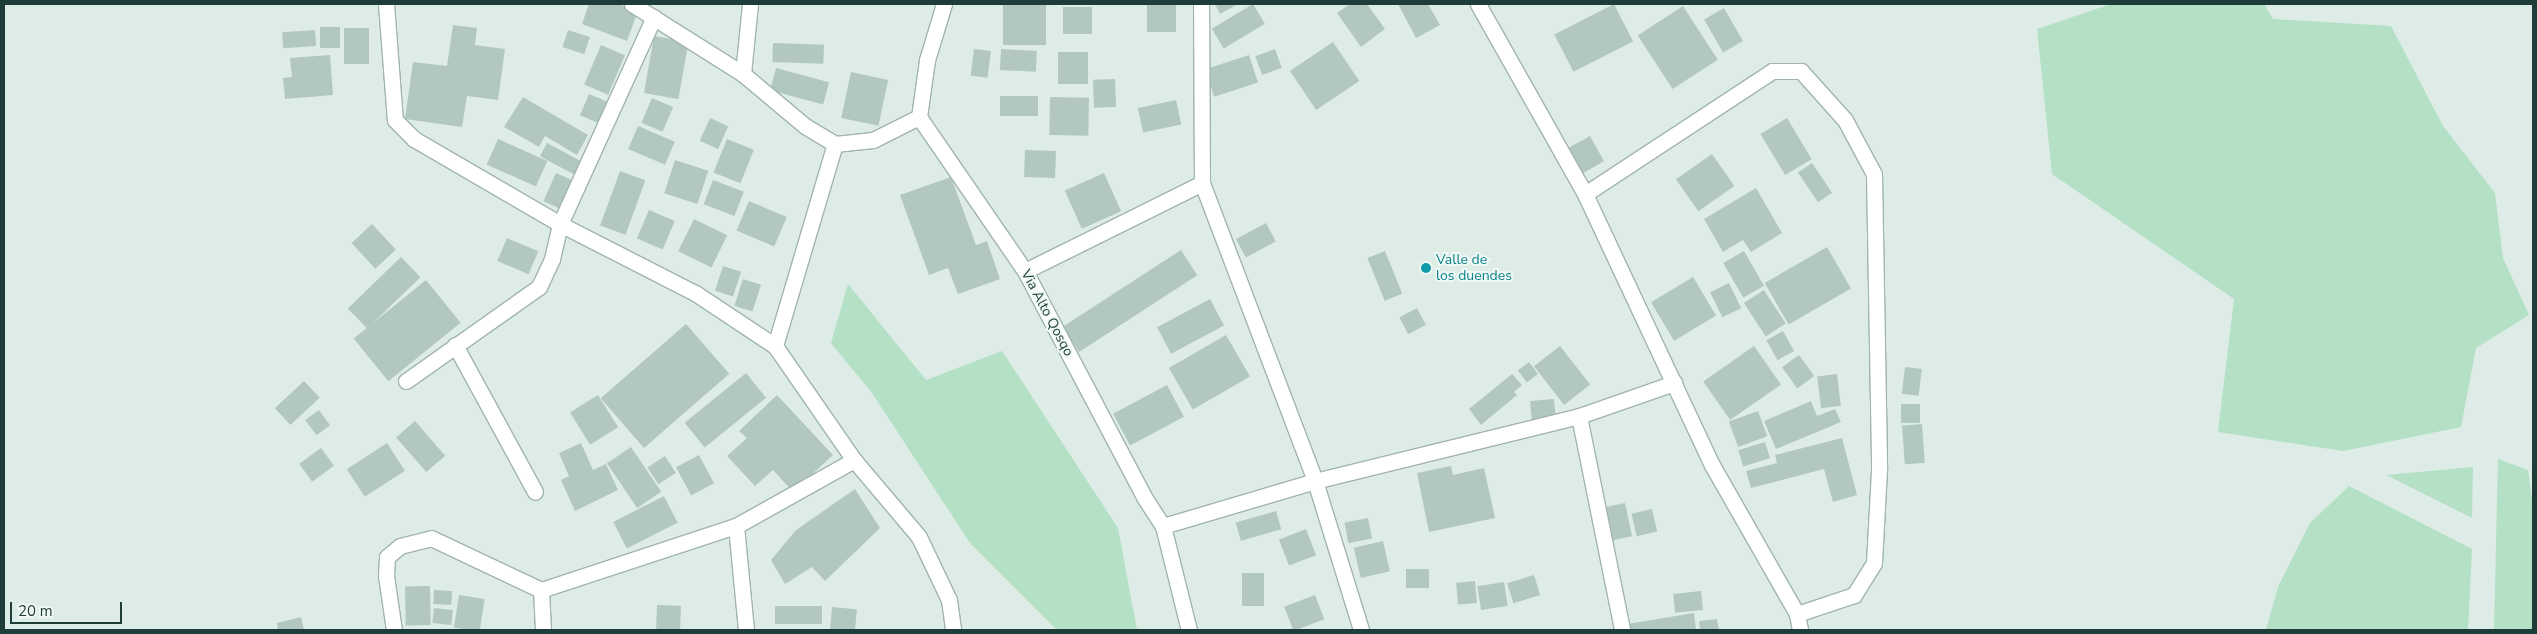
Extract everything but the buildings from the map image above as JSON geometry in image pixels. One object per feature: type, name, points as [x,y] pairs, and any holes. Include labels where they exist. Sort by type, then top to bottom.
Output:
[{"type":"street","points":[[386,4],[395,120],[414,140],[560,224],[695,293],[775,346],[854,460],[918,537],[949,600],[953,630]]},
{"type":"street","points":[[632,4],[743,74],[805,126],[835,144],[873,140],[919,117],[927,60],[944,4]]},
{"type":"street","points":[[743,74],[750,4]]},
{"type":"street","points":[[1201,4],[1202,183],[1315,481],[1361,630]]},
{"type":"street","points":[[1478,4],[1585,194],[1712,465],[1797,614],[1800,630]]},
{"type":"street","points":[[406,381],[455,344],[539,287],[552,259],[560,224],[654,17]]},
{"type":"street","points":[[1585,194],[1772,71],[1801,71],[1845,120],[1874,174],[1879,470],[1874,563],[1854,595],[1797,614]]},
{"type":"street","name":"Via Alto Qosqo","points":[[919,117],[1025,270],[1144,497],[1163,526],[1189,630]]},
{"type":"street","points":[[775,346],[835,144]]},
{"type":"street","points":[[1025,270],[1202,183]]},
{"type":"street","points":[[455,344],[535,492]]},
{"type":"street","points":[[1163,526],[1315,481],[1579,416],[1674,382]]},
{"type":"street","points":[[1579,416],[1622,630]]},
{"type":"street","points":[[394,630],[386,566],[387,557],[400,546],[431,538],[541,590],[736,526],[854,460]]},
{"type":"street","points":[[736,526],[746,630]]},
{"type":"street","points":[[541,590],[543,630]]},
{"type":"green space","points":[[2111,4],[2264,4],[2273,19],[2391,26],[2443,126],[2495,193],[2503,258],[2529,315],[2476,348],[2461,427],[2343,451],[2218,432],[2234,299],[2052,174],[2037,29]]},
{"type":"green space","points":[[848,284],[926,380],[1002,351],[1118,528],[1137,630],[1057,630],[970,543],[872,393],[831,343]]},
{"type":"green space","points":[[2498,459],[2528,470],[2533,508],[2533,630],[2494,630]]},
{"type":"green space","points":[[2473,467],[2472,518],[2386,475]]},
{"type":"green space","points":[[2349,486],[2472,549],[2468,630],[2266,630],[2278,587],[2310,523]]},
{"type":"place","name":"Valle de los duendes","points":[[1426,268]]}]
